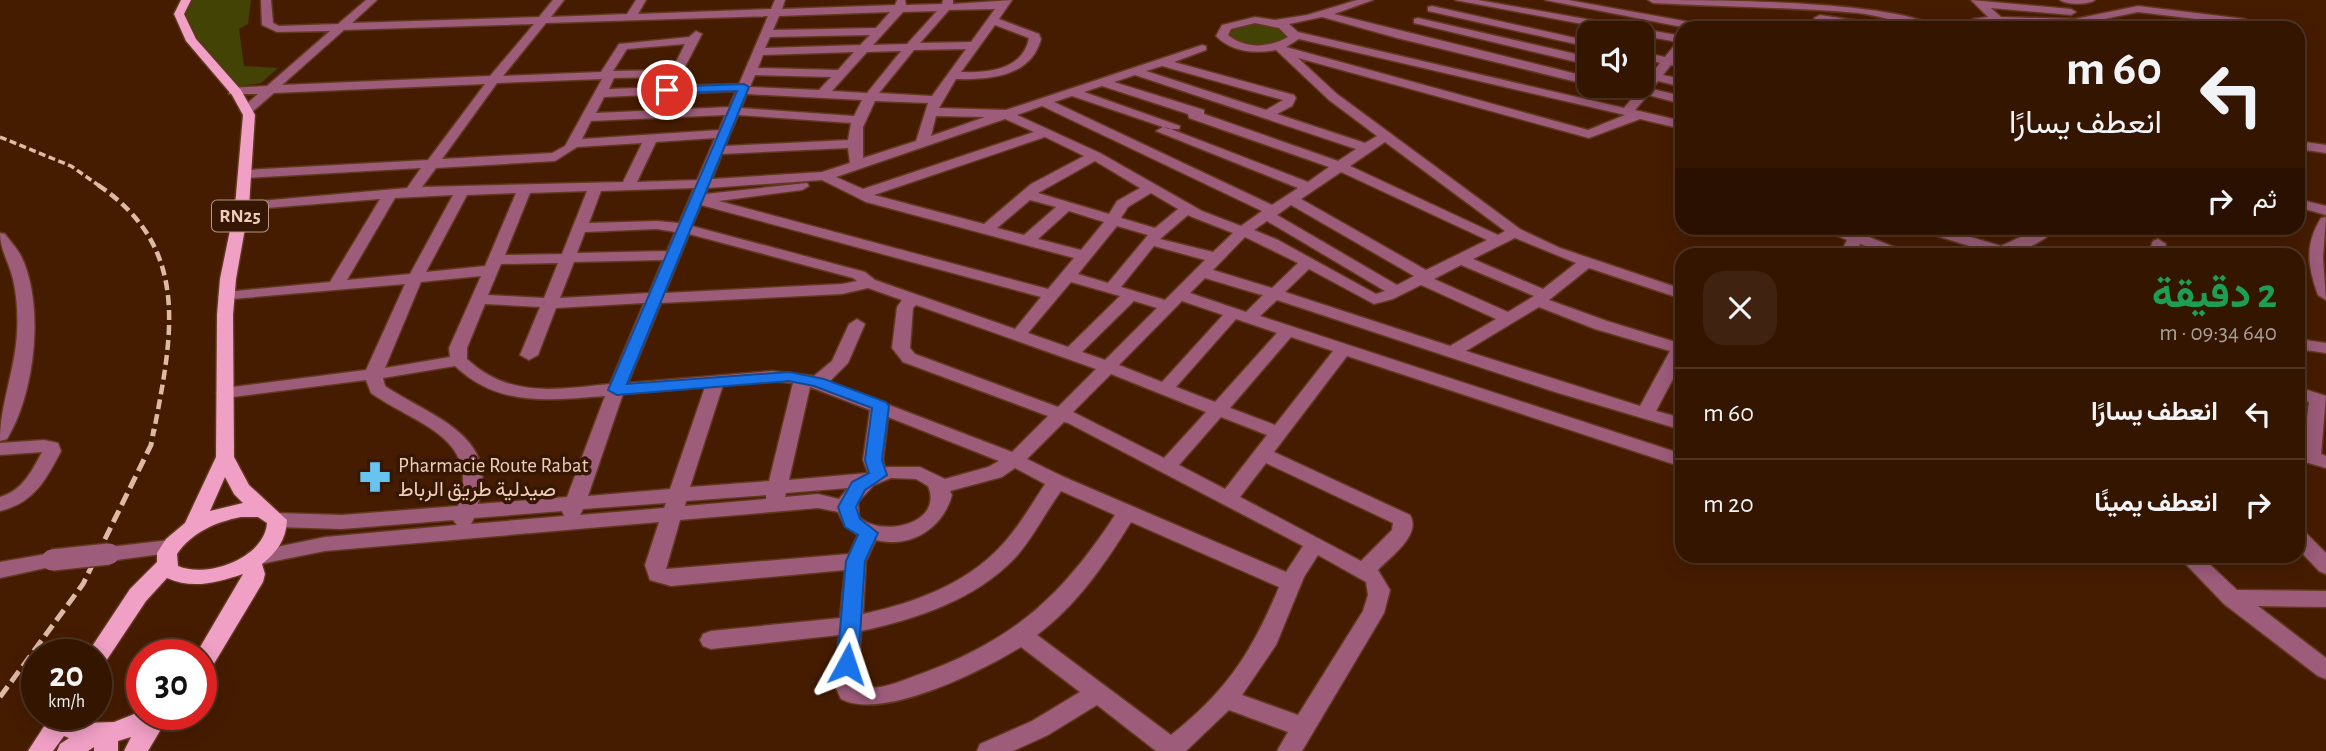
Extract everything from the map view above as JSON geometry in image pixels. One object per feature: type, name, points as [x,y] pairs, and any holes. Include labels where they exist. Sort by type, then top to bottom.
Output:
[{"type":"main road","points":[[186,0],[179,14],[183,27],[248,109]]},
{"type":"main road","name":"RN25","points":[[109,639],[138,595],[193,527],[225,457],[226,297],[242,206],[250,138],[248,109]]},
{"type":"main road","name":"RN25","points":[[225,457],[241,489],[270,515]]},
{"type":"main road","name":"RN25","points":[[193,527],[229,512],[270,515]]},
{"type":"main road","points":[[168,556],[173,574],[197,578],[218,575],[252,560],[277,535],[270,515]]},
{"type":"main road","points":[[217,640],[252,582],[252,560]]},
{"type":"main road","points":[[69,751],[126,729]]},
{"type":"main road","points":[[40,751],[54,730]]},
{"type":"main road","points":[[74,730],[102,740]]},
{"type":"main road","points":[[136,751],[148,730]]},
{"type":"street","points":[[266,0],[268,25],[272,29],[811,12],[856,5],[1006,3]]},
{"type":"street","points":[[248,109],[372,0]]},
{"type":"street","points":[[411,192],[493,81],[559,0]]},
{"type":"street","points":[[630,18],[641,0]]},
{"type":"street","points":[[676,16],[686,0]]},
{"type":"street","points":[[721,15],[729,0]]},
{"type":"street","points":[[568,523],[654,298],[780,0]]},
{"type":"street","points":[[811,12],[815,0]]},
{"type":"street","points":[[1460,0],[1675,40]]},
{"type":"street","points":[[1550,0],[1587,3],[1675,22]]},
{"type":"street","points":[[1653,0],[1817,14],[1851,21]]},
{"type":"street","points":[[2065,0],[2090,0]]},
{"type":"street","points":[[2155,0],[2222,6]]},
{"type":"street","points":[[1237,45],[1225,39],[1222,31],[1234,23],[1255,20],[1278,23],[1308,19],[1362,1]]},
{"type":"street","points":[[1979,2],[2106,15]]},
{"type":"street","points":[[1979,2],[1998,20]]},
{"type":"street","points":[[915,146],[933,106],[973,45],[1006,3]]},
{"type":"street","points":[[1698,3],[1698,21]]},
{"type":"street","points":[[822,95],[866,48],[900,4]]},
{"type":"street","points":[[857,165],[853,144],[858,120],[870,97],[947,4]]},
{"type":"street","points":[[1401,36],[1436,5],[1577,41]]},
{"type":"street","points":[[2078,21],[2134,5],[2238,21]]},
{"type":"street","points":[[1817,14],[1860,10],[1912,21]]},
{"type":"street","points":[[1323,14],[1401,36],[1577,78]]},
{"type":"street","points":[[667,90],[705,15]]},
{"type":"street","points":[[2089,18],[2093,21]]},
{"type":"street","points":[[1282,49],[1293,39],[1293,32],[1308,19]]},
{"type":"street","points":[[953,75],[984,76],[1004,73],[1015,68],[1034,44],[1035,36],[993,20]]},
{"type":"street","points":[[1977,21],[2004,21]]},
{"type":"street","points":[[1418,22],[1577,58]]},
{"type":"street","points":[[1278,23],[1293,32],[1458,74],[1675,123]]},
{"type":"street","points":[[766,34],[879,31]]},
{"type":"street","points":[[696,199],[782,190],[1225,39]]},
{"type":"street","points":[[245,174],[542,159],[563,154],[574,143],[623,46],[693,40]]},
{"type":"street","points":[[1431,94],[1503,41]]},
{"type":"street","points":[[758,52],[973,45]]},
{"type":"street","points":[[1202,48],[1237,45],[1282,49],[1431,94],[1593,134],[1633,114],[1641,98]]},
{"type":"street","points":[[1282,49],[1333,97],[1515,232],[1587,262],[1675,292]]},
{"type":"street","points":[[1654,79],[1675,51]]},
{"type":"street","points":[[1654,58],[1675,62]]},
{"type":"street","points":[[1162,62],[1290,98],[1288,103],[1267,115]]},
{"type":"street","points":[[751,71],[842,74]]},
{"type":"street","points":[[1135,71],[1366,148]]},
{"type":"street","points":[[233,91],[676,73]]},
{"type":"street","points":[[1656,76],[1675,81]]},
{"type":"street","points":[[1102,82],[1339,166],[1498,240]]},
{"type":"street","points":[[600,93],[743,89],[870,97],[1005,114],[1095,156],[1187,209],[1243,231],[1308,262],[1370,298],[1381,298],[1397,291],[1515,232]]},
{"type":"street","points":[[1072,92],[1309,187]]},
{"type":"street","points":[[1654,94],[1675,99]]},
{"type":"street","points":[[1135,146],[1224,99]]},
{"type":"street","points":[[1043,102],[1270,213],[1397,291]]},
{"type":"street","points":[[587,117],[734,111],[789,131],[853,144]]},
{"type":"street","points":[[718,149],[789,131],[858,120]]},
{"type":"street","points":[[574,143],[724,134]]},
{"type":"street","points":[[860,195],[1045,134]]},
{"type":"street","points":[[941,487],[995,472],[1015,460],[1243,231],[1385,136]]},
{"type":"street","points":[[628,186],[651,138]]},
{"type":"street","points":[[915,146],[941,169]]},
{"type":"street","points":[[2305,146],[2326,149]]},
{"type":"street","points":[[986,230],[1026,194],[1057,174],[1095,156]]},
{"type":"street","points":[[242,206],[391,193],[703,184],[824,176],[860,195],[1085,256]]},
{"type":"street","points":[[529,355],[596,187]]},
{"type":"street","points":[[1018,335],[1085,256],[1122,204],[1150,188]]},
{"type":"street","points":[[525,189],[458,348],[459,360],[464,366],[522,394],[555,395],[772,376],[811,380],[1015,460],[1126,513],[1290,583]]},
{"type":"street","points":[[457,533],[467,512],[474,481],[471,453],[451,434],[381,393],[373,382],[373,374],[415,278],[462,191]]},
{"type":"street","points":[[335,286],[391,193]]},
{"type":"street","points":[[1026,194],[1113,220],[1216,258]]},
{"type":"street","points":[[696,199],[1053,295]]},
{"type":"street","points":[[1291,200],[1423,277],[1509,319]]},
{"type":"street","points":[[2305,205],[2326,211]]},
{"type":"street","points":[[1026,241],[1066,206]]},
{"type":"street","points":[[1111,289],[1155,237],[1187,209]]},
{"type":"street","points":[[2326,221],[2317,240],[2313,258],[2326,295]]},
{"type":"street","points":[[580,228],[649,225],[683,228],[859,275],[869,283],[1108,367],[1278,433]]},
{"type":"street","points":[[1864,235],[1893,248]]},
{"type":"street","points":[[1950,235],[1994,248]]},
{"type":"street","points":[[2009,248],[2032,235]]},
{"type":"street","points":[[0,237],[7,245],[8,269],[24,307],[23,361],[13,404],[0,435]]},
{"type":"street","points":[[226,297],[415,278],[493,265],[570,257],[672,255]]},
{"type":"street","points":[[1461,259],[1541,298],[1675,347]]},
{"type":"street","points":[[1165,389],[1241,315],[1276,293],[1308,262]]},
{"type":"street","points":[[1454,351],[1541,298],[1587,262]]},
{"type":"street","points":[[1203,272],[1276,293],[1675,422]]},
{"type":"street","points":[[1069,276],[1131,295],[1174,300],[1241,315],[1675,459]]},
{"type":"street","points":[[479,299],[551,303],[842,289],[869,283]]},
{"type":"street","points":[[1071,354],[1131,295]]},
{"type":"street","points":[[914,297],[904,310],[901,348],[905,355],[1062,414],[1316,544],[1364,571],[1380,586],[1377,603],[1289,751]]},
{"type":"street","points":[[775,496],[811,380],[839,363],[857,324]]},
{"type":"street","points":[[1167,467],[1288,331]]},
{"type":"street","points":[[2305,345],[2326,348]]},
{"type":"street","points":[[1228,499],[1343,349]]},
{"type":"street","points":[[225,393],[459,360]]},
{"type":"street","points":[[1645,414],[1675,360]]},
{"type":"street","points":[[716,381],[654,569],[660,577],[856,561]]},
{"type":"street","points":[[2305,394],[2322,400],[2312,458]]},
{"type":"street","points":[[252,560],[325,544],[568,523],[676,505],[775,496],[872,477],[915,472],[935,480],[941,487],[942,506],[925,524],[897,535],[869,533],[852,522],[847,507],[852,492],[872,477],[880,406]]},
{"type":"street","points":[[0,449],[44,446],[52,449],[27,493],[13,502],[0,504]]},
{"type":"street","points":[[1263,454],[1402,520],[1402,532],[1364,571]]},
{"type":"street","points":[[711,640],[851,624],[920,608],[979,578],[1002,559],[1057,482]]},
{"type":"street","points":[[775,496],[829,501],[847,507]]},
{"type":"street","points":[[270,515],[319,523],[576,503],[676,505]]},
{"type":"street","points":[[869,533],[856,561],[846,688],[853,695],[864,698],[933,680],[990,654],[1021,636],[1077,587],[1126,513]]},
{"type":"street","points":[[1021,636],[1170,750],[1226,699],[1267,639],[1300,562],[1316,544]]},
{"type":"street","points":[[2308,547],[2326,566]]},
{"type":"street","points":[[4,564],[109,554],[168,556]]},
{"type":"street","points":[[2195,563],[2232,598],[2326,670]]},
{"type":"street","points":[[2232,598],[2326,599]]},
{"type":"street","points":[[989,751],[1040,728],[1098,693]]},
{"type":"street","points":[[1226,699],[1303,727]]},
{"type":"shaded area","points":[[191,0],[251,0],[248,24],[239,29],[244,66],[278,68],[261,83],[230,88],[187,28],[182,15]]},
{"type":"shaded area","points":[[1261,23],[1280,28],[1286,33],[1285,38],[1271,44],[1256,45],[1241,42],[1229,34],[1236,27]]},
{"type":"railway","points":[[0,137],[71,166],[101,187]]},
{"type":"railway","points":[[98,185],[128,210],[149,237],[162,265],[168,296],[169,328],[154,431]]},
{"type":"railway","points":[[0,697],[83,584],[151,445],[154,429]]},
{"type":"place","name":"Pharmacie Route Rabat صيدلية طريق الرباط","points":[[375,477]]},
{"type":"route","points":[[667,90],[744,87],[617,390],[789,376],[818,382],[880,406],[873,460],[878,475],[852,492],[847,507],[852,522],[869,533],[858,551],[856,561],[847,664]]}]
